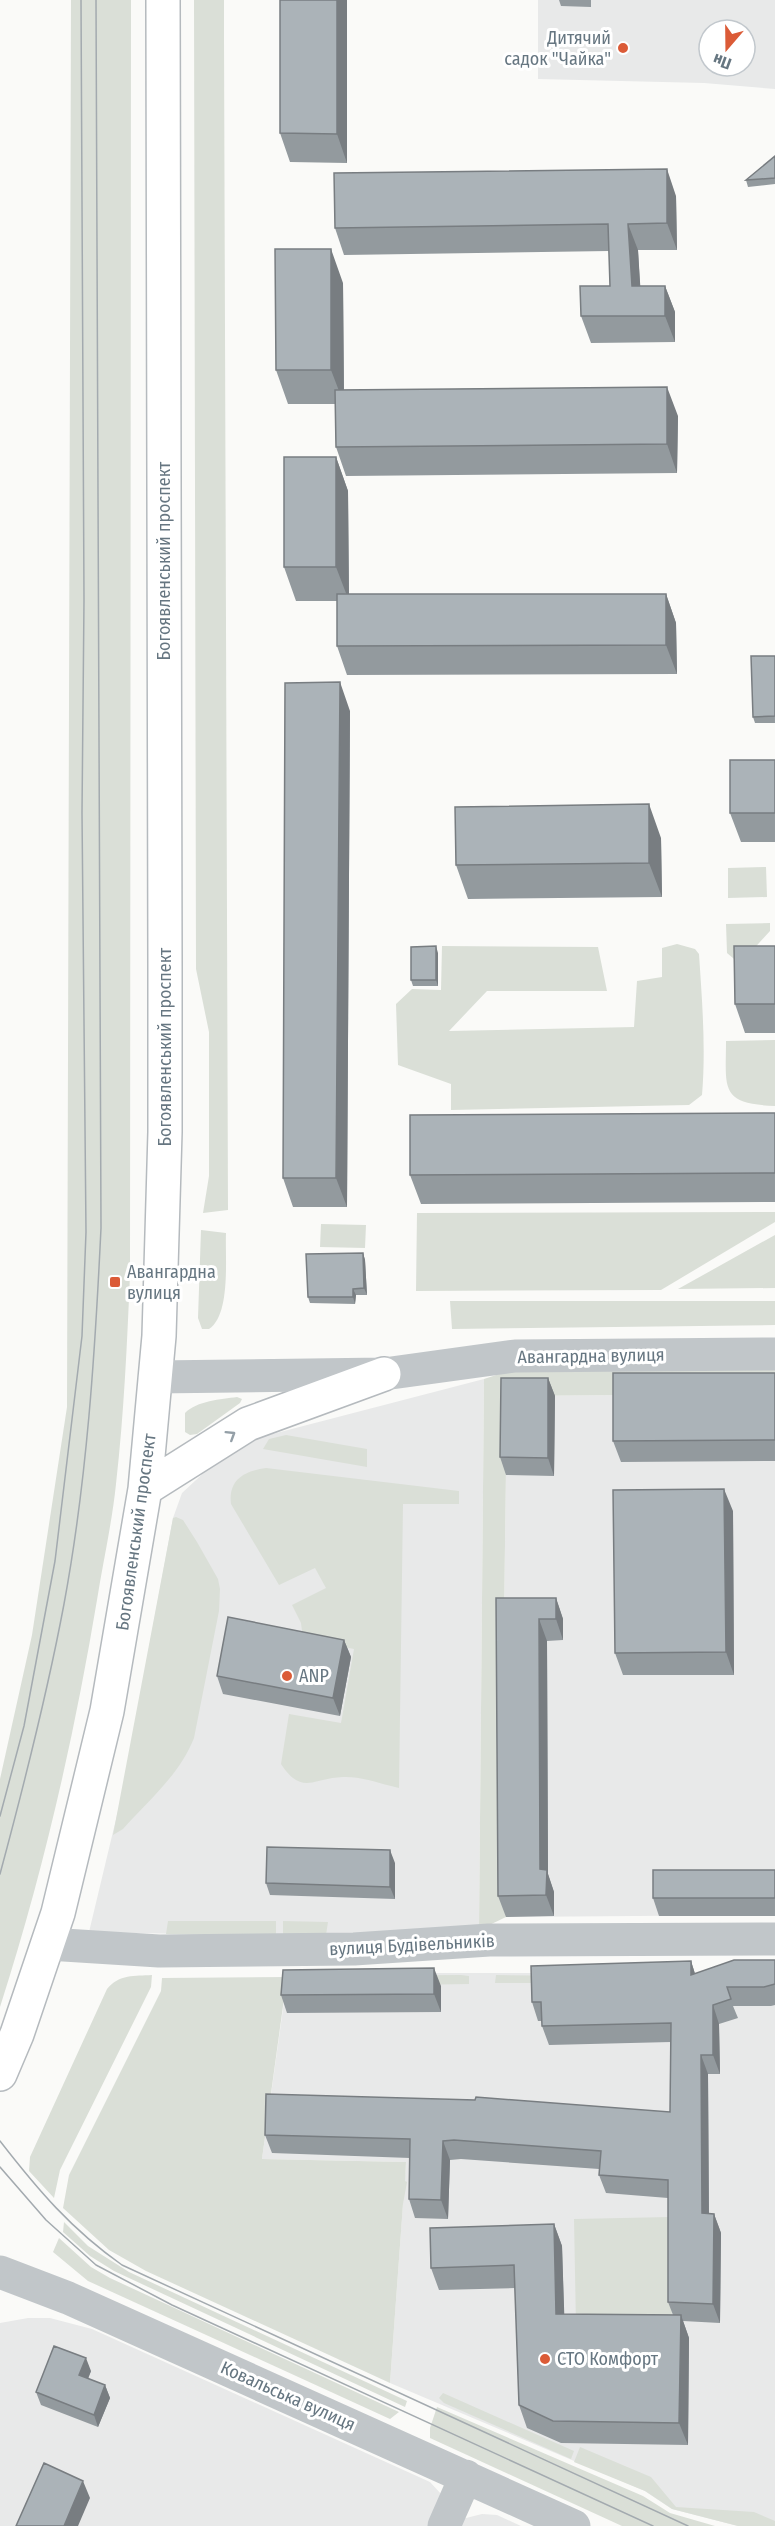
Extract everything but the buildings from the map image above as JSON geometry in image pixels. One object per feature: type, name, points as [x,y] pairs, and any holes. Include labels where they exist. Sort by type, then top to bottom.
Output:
[{"type":"main road","name":"Богоявленський проспект","points":[[0,2074],[48,1944],[107,1711],[145,1489],[159,1336],[165,1085],[163,0]]},
{"type":"main road","points":[[145,1489],[248,1424],[384,1374]]},
{"type":"street","name":"Авангардна вулиця","points":[[155,1377],[384,1374],[515,1356],[775,1354]]},
{"type":"street","name":"вулиця Будівельників","points":[[48,1944],[170,1951],[354,1949],[489,1940],[775,1939]]},
{"type":"street","name":"Ковальська вулиця","points":[[0,2272],[68,2298],[574,2526]]},
{"type":"street","points":[[444,2526],[466,2476]]},
{"type":"shaded area","points":[[71,0],[131,0],[130,1275],[116,1484],[88,1652],[68,1754],[44,1856],[0,2007],[0,1779],[32,1635],[67,1407]]},
{"type":"shaded area","points":[[194,0],[224,0],[228,1210],[203,1213],[209,1176],[209,1032],[196,969]]},
{"type":"shaded area","name":"Дитячий садок \"Чайка\"","points":[[538,0],[775,0],[775,89],[704,83],[538,79]]},
{"type":"shaded area","points":[[766,867],[767,897],[728,898],[728,868]]},
{"type":"shaded area","points":[[770,923],[770,931],[740,964],[727,953],[726,924]]},
{"type":"shaded area","points":[[677,944],[695,949],[699,954],[704,1042],[702,1095],[689,1105],[451,1110],[451,1084],[398,1065],[396,1004],[412,989],[441,990],[442,946],[598,947],[607,991],[487,991],[449,1031],[634,1027],[637,981],[662,977],[662,948]]},
{"type":"shaded area","points":[[775,1040],[775,1106],[757,1105],[735,1097],[727,1082],[726,1041]]},
{"type":"shaded area","points":[[775,1212],[775,1222],[661,1290],[416,1291],[417,1213]]},
{"type":"shaded area","points":[[321,1224],[366,1225],[365,1248],[320,1247]]},
{"type":"shaded area","points":[[201,1230],[226,1233],[224,1299],[216,1322],[209,1329],[202,1329],[198,1318]]},
{"type":"shaded area","points":[[775,1235],[775,1288],[678,1289]]},
{"type":"shaded area","points":[[450,1301],[775,1301],[775,1325],[452,1329]]},
{"type":"shaded area","points":[[775,1367],[775,1394],[507,1396],[504,1619],[506,1917],[479,1930],[484,1379],[515,1369]]},
{"type":"shaded area","points":[[484,1379],[479,1930],[276,1936],[89,1932],[122,1794],[173,1518],[182,1493],[210,1467],[261,1437]]},
{"type":"shaded area","points":[[775,1394],[775,1915],[506,1917],[504,1619],[507,1396]]},
{"type":"shaded area","points":[[237,1397],[242,1399],[240,1403],[197,1434],[190,1435],[185,1432],[185,1413],[190,1409],[210,1401]]},
{"type":"shaded area","points":[[286,1435],[367,1449],[367,1467],[263,1449],[269,1439]]},
{"type":"shaded area","points":[[266,1468],[459,1491],[459,1504],[403,1504],[399,1788],[350,1777],[302,1782],[288,1774],[281,1764],[289,1714],[341,1723],[354,1649],[303,1639],[301,1623],[292,1605],[326,1588],[315,1568],[279,1585],[231,1504],[232,1488],[235,1482],[251,1471]]},
{"type":"shaded area","points":[[173,1518],[183,1520],[197,1542],[218,1579],[220,1589],[219,1611],[194,1738],[181,1763],[163,1786],[123,1829],[113,1835]]},
{"type":"shaded area","points":[[168,1921],[276,1921],[276,1936],[166,1934]]},
{"type":"shaded area","points":[[283,1921],[328,1922],[326,1935],[283,1935]]},
{"type":"shaded area","points":[[288,1973],[775,1973],[775,2526],[738,2526],[672,2509],[645,2491],[390,2383],[406,2162],[262,2159]]},
{"type":"shaded area","points":[[152,1975],[151,1987],[60,2170],[54,2198],[29,2171],[30,2157],[107,1989],[122,1978]]},
{"type":"shaded area","points":[[461,1975],[469,1976],[469,1984],[288,1987],[298,1976]]},
{"type":"shaded area","points":[[496,1975],[583,1976],[582,1983],[495,1983]]},
{"type":"shaded area","points":[[287,1977],[262,2159],[406,2162],[405,2181],[407,2182],[403,2204],[390,2383],[146,2271],[109,2250],[63,2208],[69,2175],[161,1991],[162,1978]]},
{"type":"shaded area","points":[[670,2217],[672,2325],[576,2326],[574,2219]]},
{"type":"shaded area","points":[[64,2222],[88,2246],[129,2272],[407,2401],[405,2407],[114,2271],[90,2256],[63,2232]]},
{"type":"shaded area","points":[[59,2238],[91,2267],[110,2278],[399,2412],[390,2419],[88,2281],[53,2252]]},
{"type":"shaded area","points":[[28,2318],[50,2318],[92,2329],[430,2482],[442,2495],[440,2526],[0,2526],[0,2323]]},
{"type":"shaded area","points":[[443,2393],[574,2451],[571,2459],[444,2403],[439,2398]]},
{"type":"shaded area","points":[[437,2407],[643,2496],[670,2513],[715,2526],[622,2526],[430,2438],[430,2428]]},
{"type":"shaded area","points":[[580,2447],[651,2477],[676,2507],[754,2512],[775,2521],[775,2526],[738,2526],[672,2509],[645,2491],[574,2462]]},
{"type":"shaded area","points":[[482,2514],[497,2515],[521,2526],[453,2526],[458,2520]]},
{"type":"tram line","points":[[0,1816],[24,1726],[55,1561],[82,1336],[86,1232],[82,813],[84,600],[81,0]]},
{"type":"tram line","points":[[0,1874],[43,1706],[72,1557],[89,1417],[99,1275],[101,1228],[96,0]]},
{"type":"tram line","points":[[0,2141],[56,2208],[122,2265],[688,2526]]},
{"type":"tram line","points":[[0,2167],[46,2220],[96,2265],[172,2305],[653,2526]]},
{"type":"place","name":"Дитячий садок \"Чайка\"","points":[[623,48]]},
{"type":"place","name":"Авангардна вулиця","points":[[115,1282]]},
{"type":"place","name":"ANP","points":[[287,1676]]},
{"type":"place","name":"СТО Комфорт","points":[[545,2359]]}]
